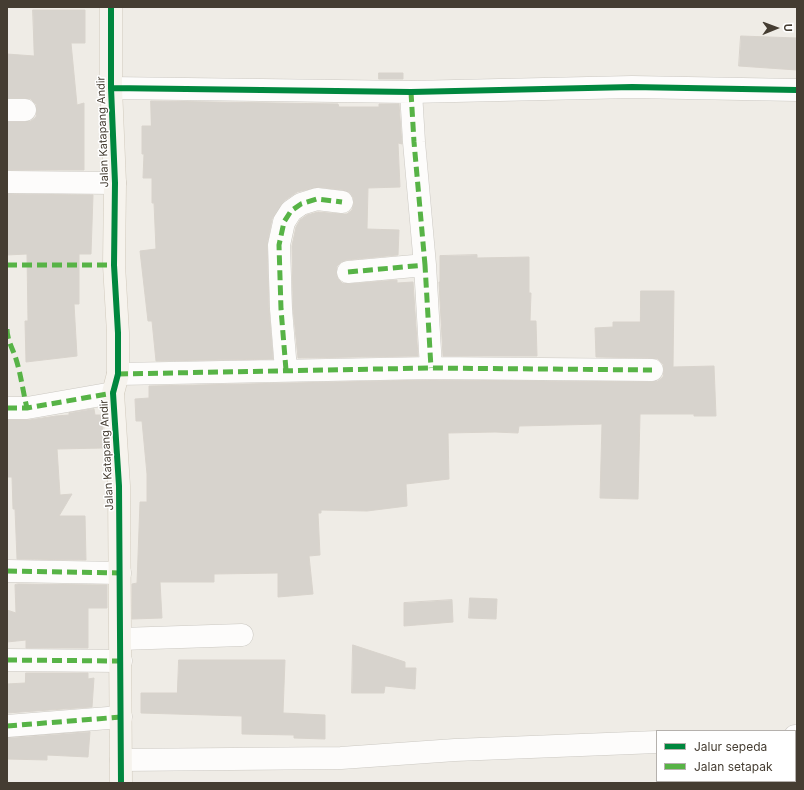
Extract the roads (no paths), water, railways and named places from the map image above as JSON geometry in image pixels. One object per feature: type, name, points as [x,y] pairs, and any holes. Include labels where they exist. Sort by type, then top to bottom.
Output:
[{"type":"street","name":"Jalan Katapang Andir","points":[[111,7],[111,88],[115,183],[114,265],[118,333],[115,383],[120,486],[121,783]]},
{"type":"street","points":[[111,88],[411,92],[632,87],[797,90]]},
{"type":"street","points":[[411,92],[425,264],[431,368]]},
{"type":"street","points":[[7,182],[115,183]]},
{"type":"street","points":[[286,370],[281,309],[279,245],[284,222],[291,211],[301,204],[317,199],[342,202]]},
{"type":"street","points":[[348,272],[425,264]]},
{"type":"street","points":[[7,408],[27,408],[115,383],[286,370],[431,368],[652,370]]},
{"type":"street","points":[[7,571],[120,573]]},
{"type":"street","points":[[121,639],[242,635]]},
{"type":"street","points":[[7,660],[121,661]]},
{"type":"street","points":[[7,726],[121,716]]},
{"type":"street","points":[[121,760],[341,758],[455,750],[656,742]]}]
